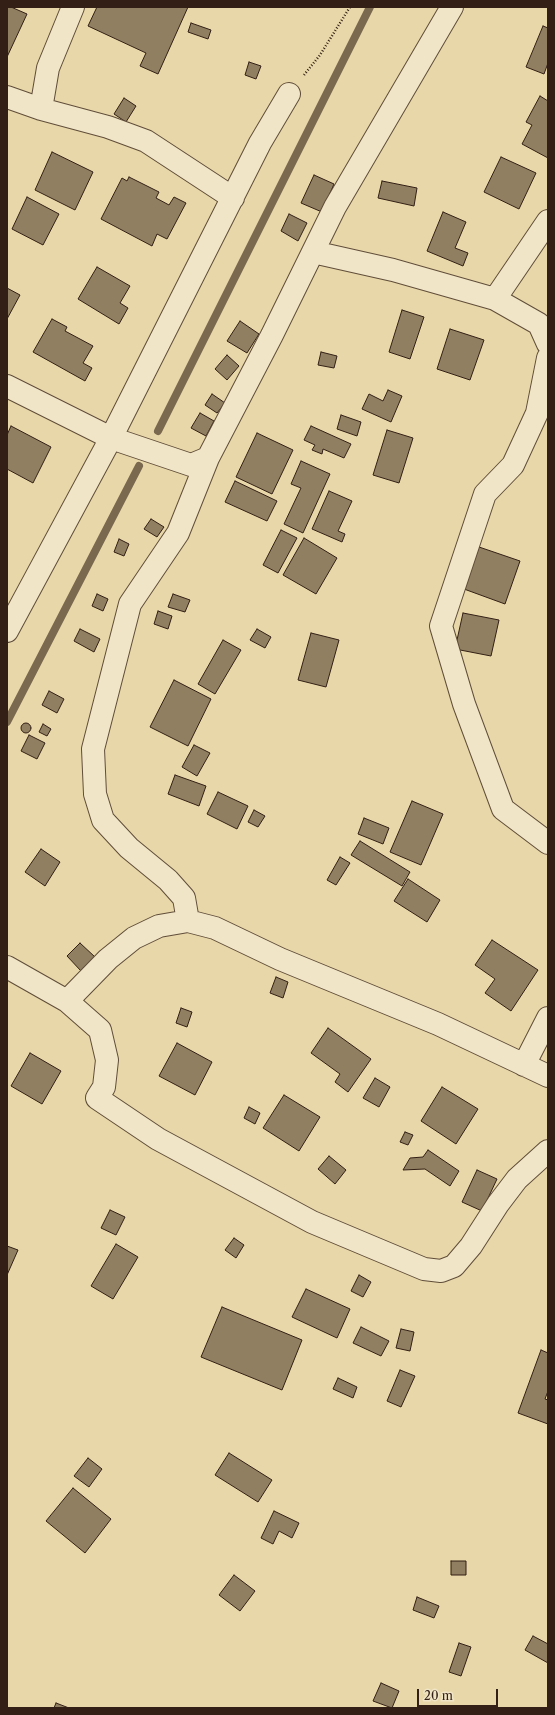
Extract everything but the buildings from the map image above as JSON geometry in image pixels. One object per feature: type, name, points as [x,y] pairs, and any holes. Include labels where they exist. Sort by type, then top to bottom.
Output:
[{"type":"street","points":[[41,109],[48,68],[73,7]]},
{"type":"street","points":[[188,921],[184,898],[168,880],[130,848],[103,820],[94,794],[93,749],[130,604],[178,533],[208,458],[336,207],[452,7]]},
{"type":"street","points":[[7,631],[111,438],[260,143],[289,94]]},
{"type":"street","points":[[7,97],[41,109],[108,127],[146,141],[233,198]]},
{"type":"street","points":[[495,300],[548,221]]},
{"type":"street","points":[[313,252],[393,270],[495,300],[539,324],[548,344]]},
{"type":"street","points":[[548,358],[537,413],[514,465],[485,494],[441,626],[464,704],[503,809],[548,843]]},
{"type":"street","points":[[7,386],[111,438],[191,465],[208,458]]},
{"type":"street","points":[[67,1001],[108,959],[134,938],[159,926],[188,921],[215,928],[280,959],[438,1024],[548,1076]]},
{"type":"street","points":[[7,967],[67,1001],[100,1030],[107,1060],[104,1087],[97,1098],[158,1139],[312,1222],[424,1269],[442,1271],[454,1266],[471,1246],[498,1204],[517,1179],[548,1151]]},
{"type":"street","points":[[524,1065],[548,1018]]},
{"type":"path","points":[[289,94],[320,55],[350,7]]},
{"type":"waterway","points":[[158,431],[370,7]]},
{"type":"waterway","points":[[7,722],[139,466]]}]
